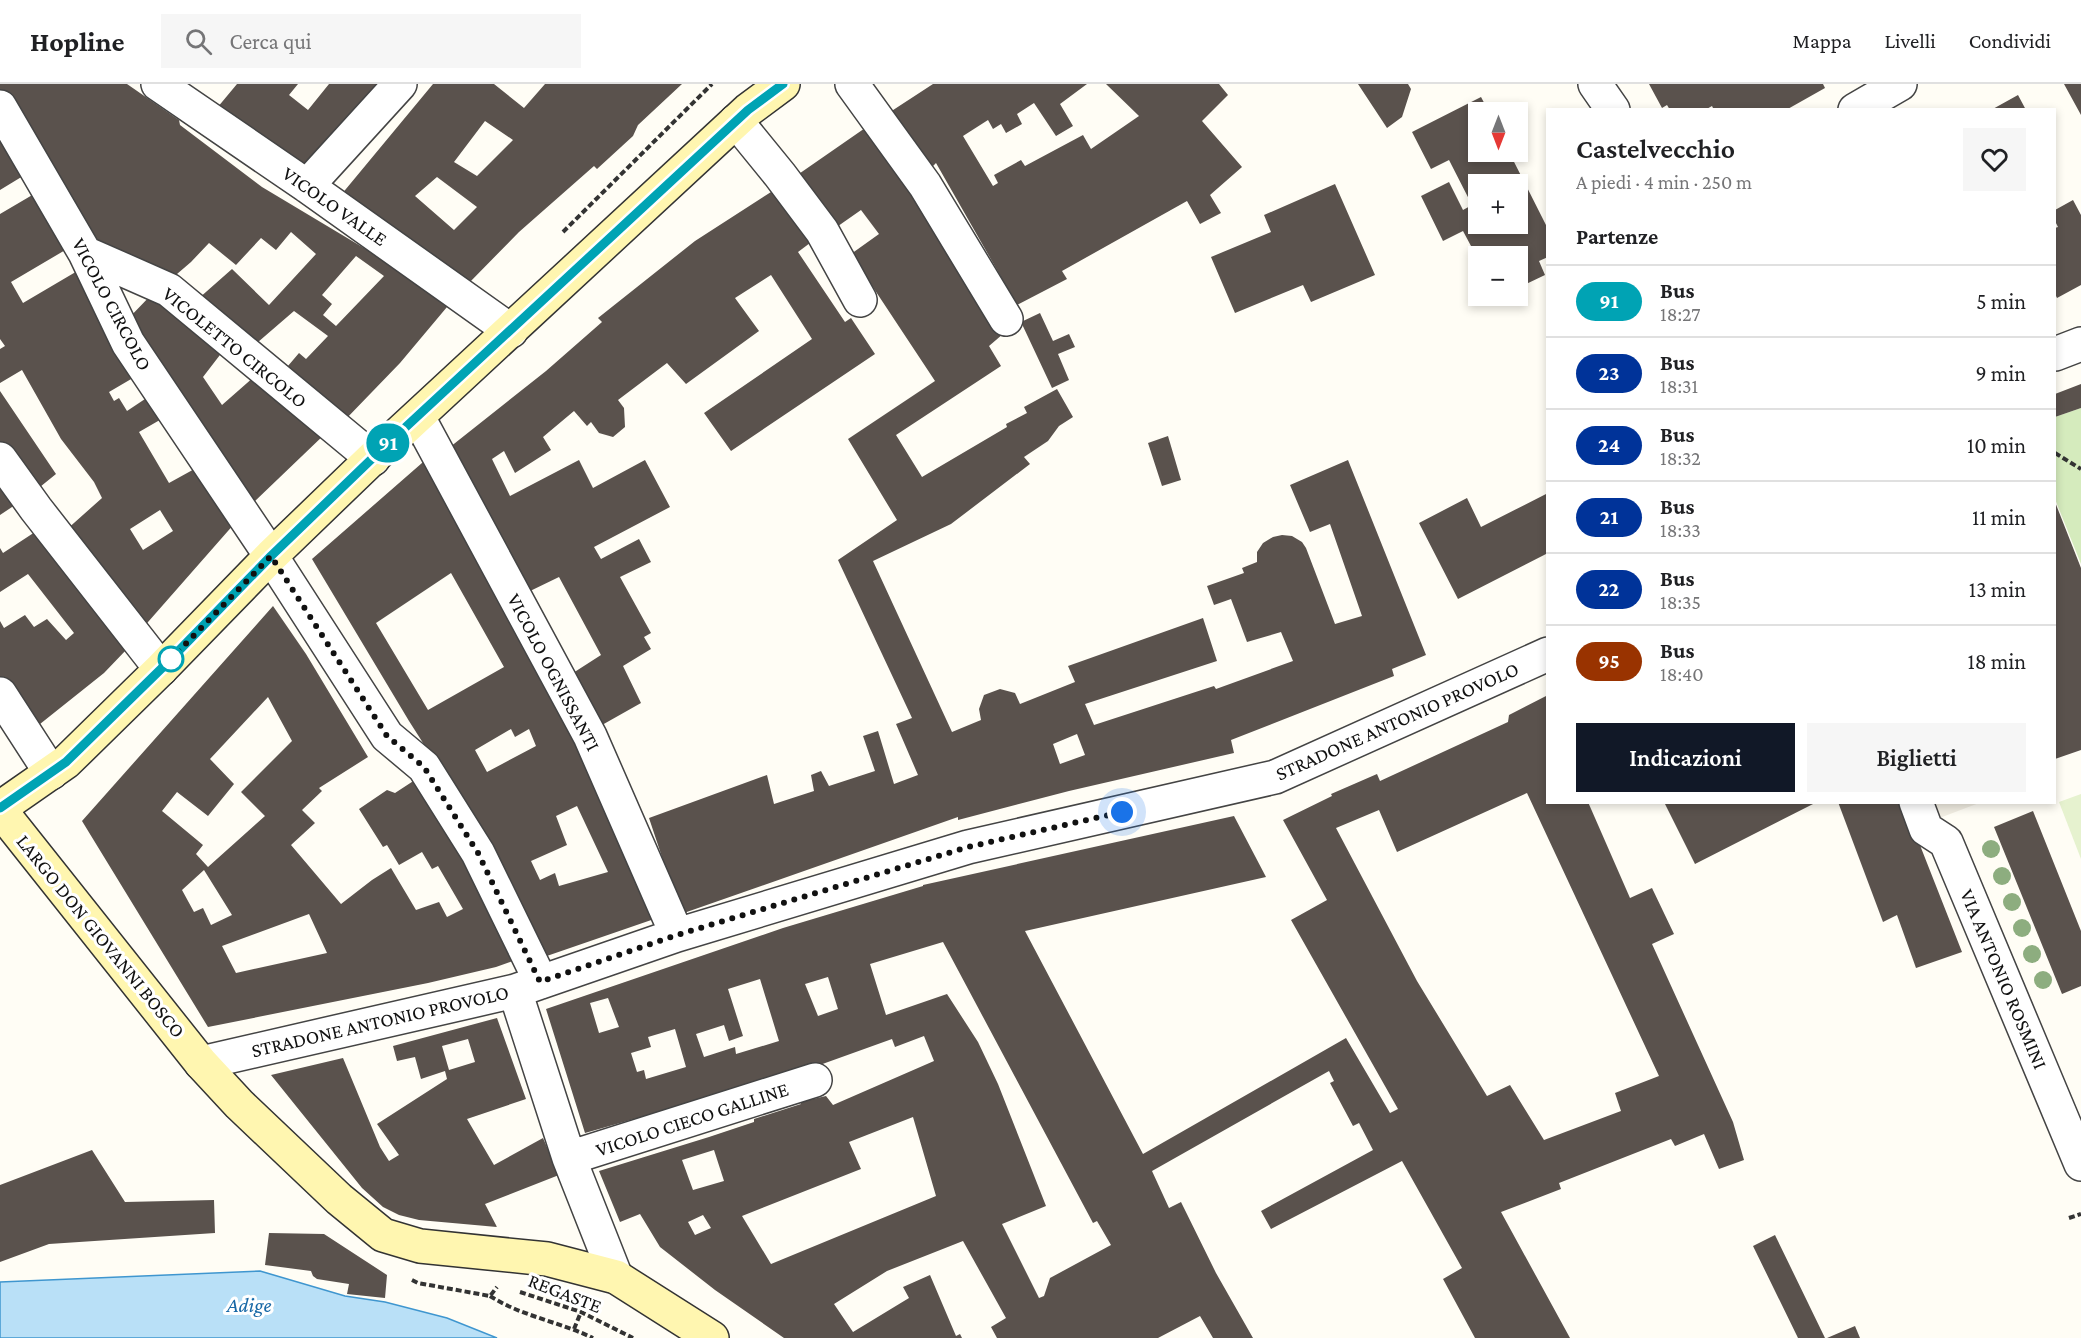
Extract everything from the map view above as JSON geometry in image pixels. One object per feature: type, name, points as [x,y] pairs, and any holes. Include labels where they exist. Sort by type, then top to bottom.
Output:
[{"type":"street","points":[[307,186],[400,84]]},
{"type":"street","points":[[742,115],[767,84]]},
{"type":"street","points":[[0,809],[66,762],[271,556],[373,459],[742,115],[783,84]]},
{"type":"street","points":[[852,84],[925,185],[1006,319]]},
{"type":"street","points":[[1595,84],[1612,108]]},
{"type":"street","points":[[1858,108],[1900,84]]},
{"type":"street","name":"VICOLO VALLE","points":[[176,89],[307,186],[511,331]]},
{"type":"street","name":"VICOLO CIRCOLO","points":[[0,107],[86,253],[128,343],[271,556],[387,736],[424,767],[478,853],[527,986],[569,1158],[616,1277]]},
{"type":"street","points":[[742,115],[780,175],[822,231],[860,300]]},
{"type":"street","name":"VICOLETTO CIRCOLO","points":[[86,253],[169,290],[373,459]]},
{"type":"street","points":[[2056,354],[2081,344]]},
{"type":"street","name":"VICOLO OGNISSANTI","points":[[418,417],[590,736],[677,935]]},
{"type":"street","points":[[0,459],[36,509],[161,669]]},
{"type":"street","name":"STRADONE ANTONIO PROVOLO","points":[[201,1063],[527,986],[677,935],[968,847],[1275,777],[1546,655]]},
{"type":"street","points":[[0,694],[51,773]]},
{"type":"street","name":"VIA ANTONIO ROSMINI","points":[[1917,804],[1926,829],[1946,842],[2081,1164]]},
{"type":"street","name":"LARGO DON GIOVANNI BOSCO","points":[[0,809],[201,1063],[239,1104],[331,1191],[383,1234],[420,1246],[547,1259],[616,1277],[712,1338]]},
{"type":"street","name":"VICOLO CIECO GALLINE","points":[[569,1158],[815,1080]]},
{"type":"path","points":[[2056,454],[2081,469]]},
{"type":"path","points":[[2069,1218],[2081,1214]]},
{"type":"path","name":"REGASTE","points":[[407,1277],[418,1283],[490,1296],[504,1305],[574,1329],[593,1338]]},
{"type":"path","name":"REGASTE","points":[[490,1296],[499,1285]]},
{"type":"path","name":"REGASTE","points":[[519,1292],[581,1312],[633,1338]]},
{"type":"path","points":[[574,1329],[581,1312]]},
{"type":"green space","points":[[2081,408],[2081,564],[2056,502],[2056,417]]},
{"type":"green space","points":[[2081,794],[2081,859],[2059,802]]},
{"type":"shaded area","points":[[1922,804],[1976,804],[1929,822]]},
{"type":"water","name":"Adige","points":[[260,1271],[345,1296],[385,1302],[447,1318],[497,1338],[0,1338],[0,1282]]},
{"type":"building","points":[[0,84],[127,84],[179,120],[180,125],[262,187],[394,266],[447,307],[400,363],[343,422],[282,373],[299,353],[306,359],[328,336],[294,311],[251,348],[198,299],[232,269],[269,305],[316,254],[291,232],[276,250],[261,238],[236,265],[209,243],[170,280],[97,248],[0,95]],"holes":[[[356,256],[384,276],[336,326],[323,315],[332,304],[322,295]]]},
{"type":"building","points":[[237,84],[298,84],[289,95],[308,110],[329,84],[387,84],[309,176],[217,108]]},
{"type":"building","points":[[433,84],[494,84],[524,108],[545,84],[682,84],[638,125],[633,136],[597,169],[594,166],[519,232],[468,284],[336,201]],"holes":[[[485,121],[513,140],[477,176],[454,162]],[[437,177],[477,207],[454,230],[415,196]]]},
{"type":"building","points":[[933,84],[1087,84],[1060,104],[1073,126],[1056,136],[1034,103],[1017,114],[1022,124],[1006,133],[1001,124],[993,129],[988,120],[963,136],[993,186],[998,183],[994,175],[1021,160],[1025,166],[1083,135],[1091,149],[1139,116],[1106,84],[1219,84],[1228,95],[1202,121],[1242,167],[1210,195],[1221,213],[1200,224],[1187,201],[1062,271],[1067,279],[1017,305],[936,163],[930,169],[887,114]]},
{"type":"building","points":[[1358,84],[1408,84],[1411,89],[1402,117],[1387,128]]},
{"type":"building","points":[[1649,84],[1823,84],[1825,88],[1790,108],[1713,108],[1712,106],[1708,108],[1669,108],[1667,105],[1662,108]]},
{"type":"building","points":[[2064,84],[2081,84],[2081,115]]},
{"type":"building","points":[[2018,95],[2025,108],[1995,108]]},
{"type":"building","points":[[1481,97],[1484,102],[1471,102]]},
{"type":"building","points":[[1468,104],[1468,162],[1514,162],[1520,174],[1468,174],[1468,197],[1449,160],[1431,169],[1412,132]]},
{"type":"building","points":[[868,126],[1003,334],[989,346],[1001,366],[896,435],[922,477],[1007,427],[1006,424],[1027,413],[1024,407],[1057,389],[1073,417],[1059,426],[1048,441],[1024,457],[1030,464],[951,524],[873,561],[952,732],[981,720],[979,709],[984,695],[1000,689],[1015,693],[1020,704],[1075,682],[1068,666],[1203,618],[1217,661],[1085,704],[1094,725],[1214,686],[1216,689],[1293,661],[1281,632],[1247,642],[1231,599],[1214,605],[1207,586],[1244,573],[1242,568],[1257,562],[1257,552],[1263,543],[1273,537],[1292,536],[1302,542],[1335,624],[1362,616],[1330,524],[1310,532],[1290,485],[1348,460],[1426,655],[1392,669],[1394,676],[1231,740],[1234,753],[1069,791],[958,820],[958,817],[681,914],[649,818],[767,775],[774,804],[814,791],[811,775],[821,771],[829,786],[875,771],[863,736],[878,731],[894,784],[918,775],[896,724],[912,718],[838,560],[897,520],[848,439],[935,381],[851,254],[879,234],[861,210],[831,231],[793,178]],"holes":[[[1077,734],[1085,755],[1060,764],[1053,744]]]},
{"type":"building","points":[[0,135],[23,176],[0,190]]},
{"type":"building","points":[[1449,182],[1463,210],[1468,207],[1468,234],[1528,234],[1528,190],[1546,225],[1546,258],[1539,261],[1545,275],[1528,283],[1528,246],[1471,246],[1463,231],[1443,241],[1421,196]]},
{"type":"building","points":[[1335,184],[1375,275],[1311,302],[1303,285],[1235,313],[1211,257],[1271,232],[1264,215]]},
{"type":"building","points":[[782,185],[818,237],[798,252],[845,322],[851,318],[875,354],[731,451],[704,413],[812,339],[771,275],[735,298],[759,331],[686,384],[667,363],[618,400],[624,408],[625,427],[613,437],[599,433],[591,422],[587,426],[574,411],[543,437],[551,450],[515,473],[504,451],[492,459],[510,496],[579,460],[593,488],[645,460],[670,507],[594,547],[601,559],[639,539],[651,562],[620,577],[651,633],[644,637],[651,649],[623,666],[641,703],[602,725],[573,673],[601,655],[559,577],[526,593],[445,451],[546,371],[602,322],[598,318],[695,241]]},
{"type":"building","points":[[34,194],[67,249],[11,282],[23,303],[79,270],[138,375],[109,392],[114,401],[119,398],[127,411],[151,395],[165,417],[139,432],[169,483],[198,467],[235,523],[141,630],[65,531],[102,498],[94,482],[61,439],[22,370],[0,383],[0,349],[5,346],[0,339],[0,214]],"holes":[[[160,510],[173,531],[143,550],[130,529]]]},
{"type":"building","points":[[2073,200],[2081,215],[2081,285],[2057,298],[2056,228],[2058,227],[2056,209]]},
{"type":"building","points":[[153,293],[223,351],[203,377],[222,405],[255,376],[326,433],[253,503],[125,322]]},
{"type":"building","points":[[1040,313],[1053,341],[1069,334],[1075,347],[1058,354],[1069,380],[1052,388],[1021,322]]},
{"type":"building","points":[[2081,384],[2081,408],[2056,417],[2056,394]]},
{"type":"building","points":[[0,391],[56,474],[35,491],[0,445]]},
{"type":"building","points":[[1168,436],[1181,480],[1162,486],[1148,443]]},
{"type":"building","points":[[430,456],[565,710],[660,917],[541,958],[483,837],[409,721],[312,559]],"holes":[[[451,573],[504,667],[428,710],[376,623]],[[511,729],[515,737],[529,729],[536,746],[487,772],[475,750]],[[577,806],[608,872],[559,886],[555,873],[540,880],[531,861],[567,845],[556,816]]]},
{"type":"building","points":[[0,484],[15,505],[0,515]]},
{"type":"building","points":[[1546,494],[1546,554],[1458,599],[1419,523],[1467,498],[1481,527]]},
{"type":"building","points":[[2056,505],[2081,568],[2081,750],[2056,759]]},
{"type":"building","points":[[35,532],[127,649],[104,673],[35,728],[0,677],[0,621],[4,628],[25,615],[34,627],[47,619],[66,640],[74,633],[28,574],[0,592],[0,548],[3,553]]},
{"type":"building","points":[[273,606],[306,654],[368,757],[319,788],[322,791],[302,810],[315,823],[291,845],[341,904],[391,868],[416,910],[439,902],[447,917],[463,909],[438,866],[432,869],[422,852],[399,865],[387,845],[383,847],[359,809],[387,790],[395,793],[421,776],[521,958],[496,967],[428,983],[208,1027],[82,821]],"holes":[[[268,697],[292,741],[241,792],[265,816],[208,867],[196,854],[203,845],[162,811],[177,792],[208,816],[234,784],[210,759]],[[204,870],[232,915],[211,925],[203,908],[194,912],[182,890]],[[309,914],[327,953],[236,973],[222,946]]]},
{"type":"building","points":[[1546,696],[1546,804],[1589,804],[1630,898],[1652,888],[1674,934],[1652,944],[1733,1122],[1744,1160],[1719,1169],[1704,1134],[1675,1146],[1671,1139],[1559,1183],[1561,1189],[1501,1212],[1570,1338],[1475,1338],[1443,1279],[1462,1268],[1402,1161],[1271,1229],[1261,1211],[1373,1150],[1359,1123],[1353,1126],[1330,1083],[1334,1081],[1329,1071],[1152,1171],[1169,1208],[1181,1202],[1216,1273],[1253,1338],[1213,1338],[1200,1316],[1158,1338],[997,1338],[991,1327],[1006,1318],[963,1241],[887,1271],[834,1304],[853,1332],[909,1298],[903,1287],[930,1275],[956,1336],[960,1334],[962,1338],[784,1338],[715,1290],[660,1247],[640,1214],[620,1222],[599,1171],[754,1122],[754,1119],[801,1104],[800,1102],[826,1096],[833,1105],[934,1061],[924,1036],[895,1047],[892,1039],[803,1071],[585,1133],[546,1009],[783,928],[923,885],[1234,816],[1266,877],[1025,931],[1143,1154],[1346,1038],[1390,1113],[1398,1109],[1291,920],[1327,900],[1283,820],[1332,796],[1331,794],[1377,774],[1380,781],[1508,722],[1509,715]],"holes":[[[1527,793],[1659,1076],[1615,1093],[1621,1111],[1544,1140],[1510,1085],[1487,1096],[1417,981],[1336,828],[1379,810],[1397,852]],[[943,942],[1093,1223],[1097,1221],[1111,1245],[1050,1278],[1044,1296],[1039,1298],[1002,1224],[1046,1206],[998,1084],[978,1042],[947,994],[886,1015],[870,964]],[[828,977],[838,1009],[818,1016],[805,984]],[[760,979],[779,1041],[736,1054],[735,1047],[704,1057],[696,1034],[724,1025],[729,1041],[743,1036],[728,989]],[[608,998],[619,1027],[599,1033],[590,1003]],[[675,1029],[686,1067],[646,1079],[644,1070],[637,1072],[631,1053],[651,1047],[648,1037]],[[913,1117],[936,1196],[771,1264],[742,1216],[861,1169],[849,1142]],[[714,1150],[724,1181],[693,1190],[682,1160]],[[703,1215],[711,1228],[695,1235],[688,1222]]]},
{"type":"building","points":[[1665,804],[1813,804],[1695,864]]},
{"type":"building","points":[[1839,804],[1904,804],[1962,952],[1916,968],[1897,915],[1883,922]]},
{"type":"building","points":[[2033,811],[2081,931],[2081,986],[2062,994],[1994,827]]},
{"type":"building","points":[[497,1018],[526,1099],[467,1119],[494,1165],[543,1138],[559,1175],[485,1204],[497,1227],[419,1220],[399,1215],[383,1207],[362,1188],[271,1075],[343,1058],[380,1147],[389,1161],[399,1155],[377,1124],[447,1079],[445,1071],[421,1079],[415,1057],[397,1061],[393,1046]],"holes":[[[468,1039],[475,1062],[449,1070],[442,1046]]]},
{"type":"building","points":[[92,1150],[125,1202],[214,1200],[215,1233],[49,1244],[0,1262],[0,1185]]},
{"type":"building","points":[[269,1233],[324,1234],[387,1275],[385,1298],[347,1294],[349,1284],[317,1279],[311,1271],[265,1265]]},
{"type":"building","points":[[1775,1235],[1825,1338],[1798,1338],[1753,1246]]},
{"type":"building","points":[[1855,1326],[1860,1338],[1827,1338]]},
{"type":"bus line","name":"91","points":[[0,808],[66,762],[271,556],[381,450],[654,195],[748,110],[783,84]]},
{"type":"route","points":[[171,659],[271,556],[387,736],[424,767],[468,836],[540,982],[677,935],[968,847],[1122,812]]}]
